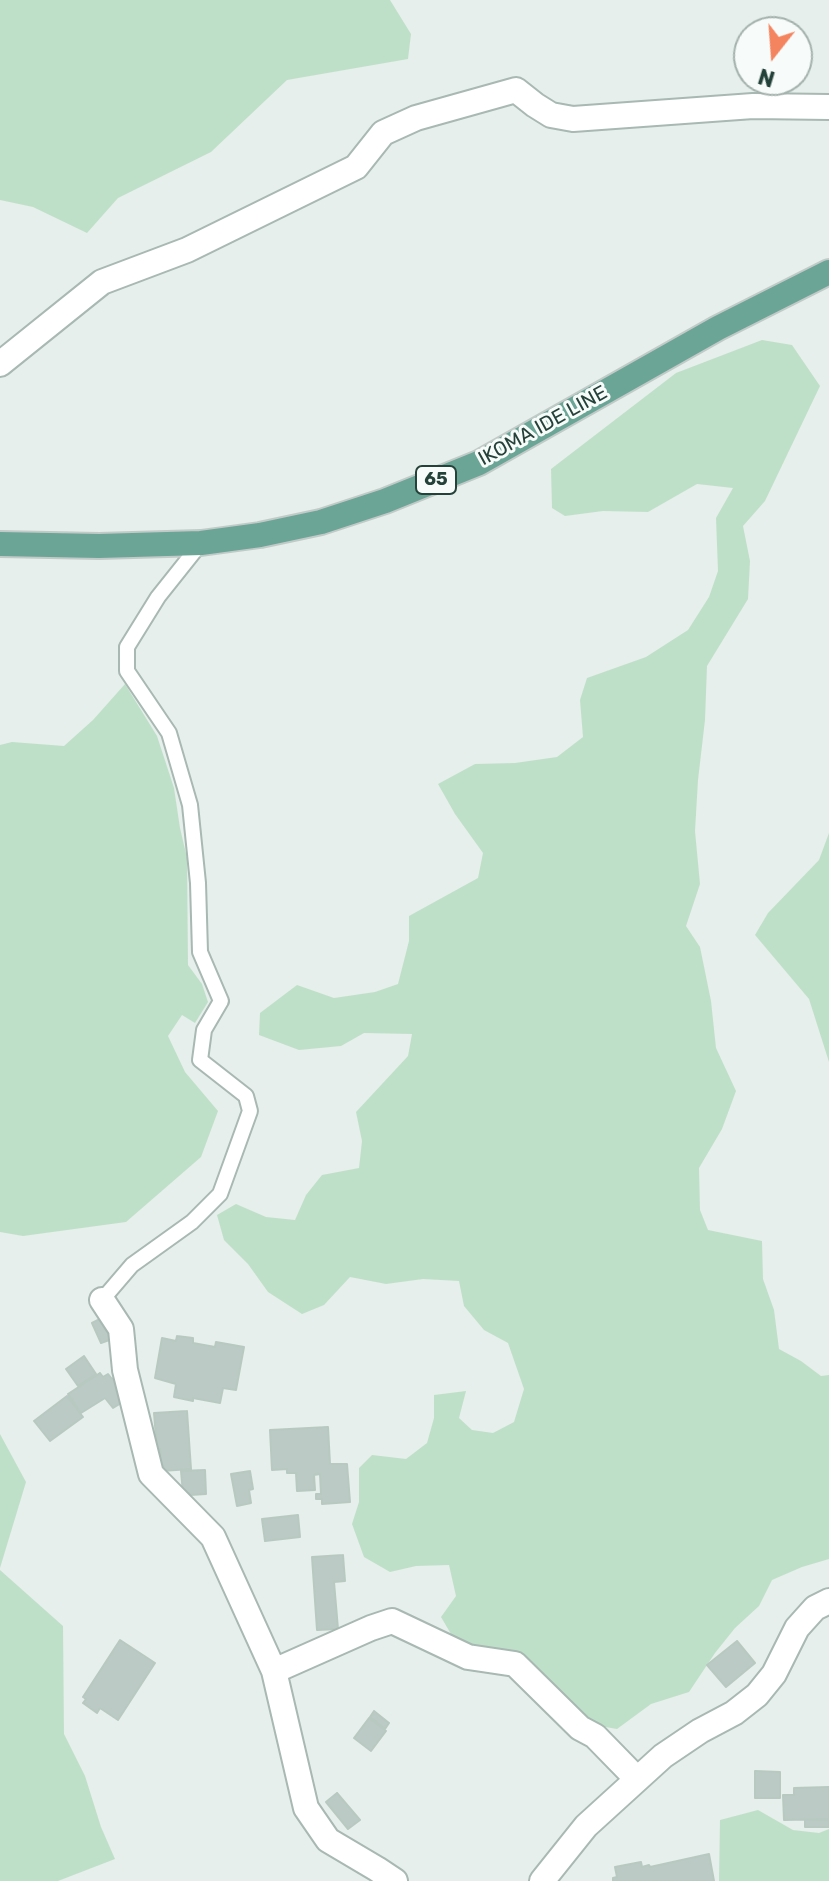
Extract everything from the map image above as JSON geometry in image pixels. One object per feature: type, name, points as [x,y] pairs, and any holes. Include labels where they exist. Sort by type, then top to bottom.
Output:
[{"type":"main road","name":"IKOMA IDE LINE","points":[[0,544],[99,546],[201,543],[321,522],[385,501],[479,463],[718,328],[829,272]]},
{"type":"street","points":[[0,364],[102,282],[187,250],[356,167],[383,133],[416,118],[516,90],[551,115],[573,119],[753,106],[829,107]]},
{"type":"street","points":[[102,1300],[121,1329],[125,1370],[151,1474],[213,1537],[274,1671],[306,1808],[328,1840],[395,1881]]},
{"type":"street","points":[[542,1881],[586,1826],[663,1756],[734,1713],[757,1695],[774,1674],[797,1628],[815,1608],[829,1601]]},
{"type":"street","points":[[274,1671],[392,1621],[468,1657],[515,1664],[580,1728],[595,1736],[637,1779]]},
{"type":"lane","points":[[102,1300],[132,1265],[192,1222],[220,1194],[250,1111],[246,1096],[200,1060],[204,1030],[221,1001],[200,952],[198,883],[190,805],[169,733],[127,671],[127,647],[158,597],[201,543]]},
{"type":"green space","points":[[0,0],[390,0],[411,34],[408,59],[287,80],[211,152],[118,198],[87,233],[33,207],[0,200]]},
{"type":"green space","points":[[762,340],[792,345],[820,386],[765,501],[743,526],[750,561],[748,599],[707,666],[695,831],[700,884],[686,926],[700,947],[711,1001],[716,1048],[736,1091],[722,1129],[699,1168],[700,1210],[708,1230],[762,1241],[763,1279],[774,1310],[779,1349],[821,1376],[829,1375],[829,1559],[772,1580],[759,1606],[735,1628],[689,1692],[651,1704],[617,1729],[588,1724],[451,1634],[441,1617],[456,1596],[449,1565],[416,1566],[390,1572],[364,1557],[352,1524],[359,1502],[359,1468],[372,1455],[406,1459],[427,1443],[434,1418],[434,1395],[466,1391],[459,1418],[472,1430],[493,1433],[514,1422],[524,1389],[508,1343],[484,1330],[464,1306],[459,1281],[423,1279],[386,1284],[350,1277],[324,1305],[302,1314],[268,1292],[248,1264],[224,1240],[217,1215],[236,1204],[266,1217],[295,1220],[306,1195],[322,1175],[359,1168],[362,1141],[356,1112],[408,1056],[412,1034],[364,1033],[341,1046],[299,1050],[259,1035],[260,1013],[297,985],[334,998],[375,992],[398,984],[409,941],[409,916],[478,878],[483,853],[438,784],[475,764],[515,763],[557,757],[583,737],[580,700],[587,678],[646,657],[688,630],[709,597],[718,571],[716,518],[733,488],[697,484],[648,512],[603,511],[565,516],[552,508],[551,469],[676,373]]},
{"type":"green space","points":[[125,684],[157,736],[174,788],[187,858],[188,965],[202,984],[208,1002],[195,1023],[182,1015],[168,1036],[185,1072],[218,1111],[201,1157],[126,1222],[23,1236],[0,1232],[0,745],[12,742],[64,746],[93,720]]},
{"type":"green space","points":[[829,833],[829,1062],[809,999],[755,935],[768,913],[819,860]]},
{"type":"green space","points":[[0,1434],[26,1482],[0,1568]]},
{"type":"green space","points":[[0,1570],[63,1626],[64,1734],[85,1776],[115,1859],[58,1881],[0,1881]]},
{"type":"green space","points":[[758,1810],[793,1830],[819,1833],[829,1829],[829,1881],[719,1881],[720,1820]]},
{"type":"building","points":[[102,1318],[112,1339],[101,1343],[92,1323]]},
{"type":"building","points":[[177,1336],[193,1338],[193,1343],[215,1347],[216,1342],[244,1347],[236,1390],[223,1388],[220,1403],[174,1397],[176,1384],[155,1378],[162,1338],[176,1341]]},
{"type":"building","points":[[84,1356],[96,1374],[78,1386],[66,1369]]},
{"type":"building","points":[[100,1373],[103,1377],[108,1374],[112,1379],[115,1377],[126,1400],[113,1408],[105,1398],[81,1413],[68,1394]]},
{"type":"building","points":[[67,1396],[83,1417],[50,1441],[34,1421]]},
{"type":"building","points":[[187,1411],[191,1469],[161,1471],[154,1413]]},
{"type":"building","points":[[328,1427],[330,1464],[347,1464],[350,1502],[322,1504],[322,1499],[316,1499],[316,1494],[321,1494],[320,1474],[314,1475],[315,1490],[297,1491],[296,1473],[287,1473],[287,1469],[272,1470],[270,1430]]},
{"type":"building","points":[[205,1470],[206,1494],[183,1493],[181,1471]]},
{"type":"building","points":[[250,1471],[253,1489],[249,1490],[251,1503],[237,1506],[231,1474]]},
{"type":"building","points":[[298,1515],[300,1537],[265,1541],[262,1519]]},
{"type":"building","points":[[343,1555],[345,1581],[334,1582],[338,1629],[317,1630],[312,1557]]},
{"type":"building","points":[[120,1640],[155,1663],[118,1720],[100,1708],[97,1713],[83,1703],[86,1699],[83,1697]]},
{"type":"building","points":[[737,1641],[755,1663],[726,1687],[707,1665]]},
{"type":"building","points":[[374,1711],[389,1723],[385,1729],[370,1717]]},
{"type":"building","points":[[369,1718],[386,1731],[371,1751],[354,1738]]},
{"type":"building","points":[[755,1771],[780,1772],[780,1798],[755,1798]]},
{"type":"building","points":[[829,1787],[829,1819],[784,1820],[783,1795],[794,1795],[794,1788]]},
{"type":"building","points":[[337,1793],[360,1820],[348,1829],[326,1802]]},
{"type":"building","points":[[805,1820],[829,1820],[829,1827],[805,1827]]},
{"type":"building","points":[[709,1854],[714,1881],[613,1881],[617,1877],[615,1867],[641,1862],[642,1867],[650,1867]]}]
